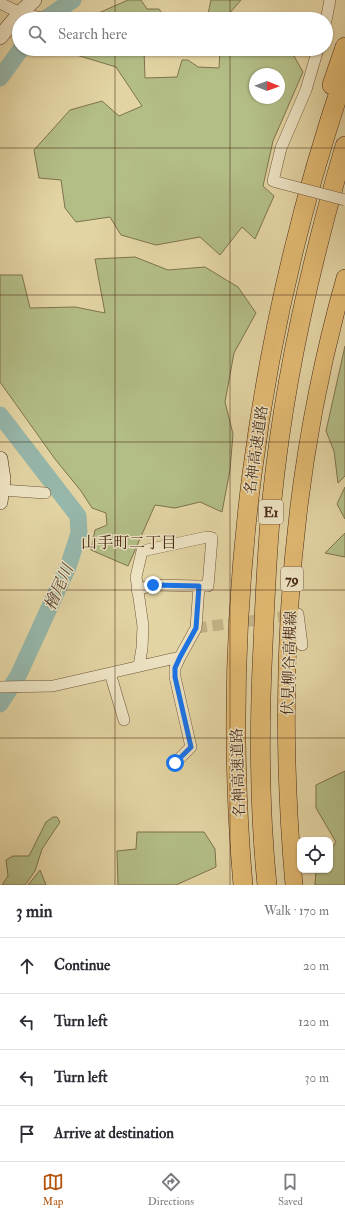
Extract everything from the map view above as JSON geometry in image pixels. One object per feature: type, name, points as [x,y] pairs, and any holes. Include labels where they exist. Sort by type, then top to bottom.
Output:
[{"type":"highway","points":[[238,634],[236,562],[243,480],[269,323],[288,239],[309,159],[345,47]]},
{"type":"highway","name":"名神高速道路","points":[[243,885],[238,784],[238,634],[251,480],[277,323],[297,233],[317,160],[345,74]]},
{"type":"highway","name":"名神高速道路","points":[[267,885],[261,790],[260,697],[265,588],[272,498],[286,401],[304,301],[326,210],[345,146]]},
{"type":"main road","points":[[25,12],[34,0]]},
{"type":"main road","points":[[0,37],[12,26]]},
{"type":"main road","name":"伏見柳谷高槻線","points":[[294,885],[289,817],[287,702],[291,601],[296,535],[303,471],[313,412],[325,355],[345,278]]},
{"type":"main road","points":[[0,459],[3,479],[1,496]]},
{"type":"street","points":[[328,12],[330,0]]},
{"type":"street","points":[[0,3],[20,12]]},
{"type":"street","points":[[316,56],[306,90],[281,148],[273,181],[345,200]]},
{"type":"street","points":[[1,496],[45,493]]},
{"type":"street","points":[[137,590],[153,585],[208,586],[212,538],[207,537],[142,551],[136,577],[137,590],[143,626],[139,666]]},
{"type":"street","points":[[175,763],[191,747],[175,677],[175,668],[196,628],[199,586]]},
{"type":"street","points":[[298,614],[302,645]]},
{"type":"street","points":[[0,687],[53,686],[180,657]]},
{"type":"street","points":[[110,673],[124,720]]},
{"type":"green space","points":[[128,0],[141,0],[147,9],[159,9],[161,12],[101,12]]},
{"type":"green space","points":[[211,0],[241,0],[231,12],[208,12]]},
{"type":"green space","points":[[80,56],[144,56],[145,78],[177,77],[182,60],[188,60],[198,67],[219,68],[220,56],[294,56],[303,72],[273,141],[263,186],[274,196],[255,239],[242,227],[220,255],[200,237],[156,245],[121,235],[110,217],[76,222],[65,208],[61,180],[39,178],[34,150],[70,110],[102,101],[119,116],[142,106],[116,67]]},
{"type":"green space","points":[[135,257],[168,270],[205,267],[238,287],[256,313],[234,353],[225,402],[233,434],[230,470],[222,512],[200,502],[175,508],[155,505],[128,566],[91,550],[95,530],[107,525],[106,513],[92,508],[0,382],[0,275],[22,275],[30,308],[75,307],[105,313],[95,259]]},
{"type":"green space","points":[[345,346],[345,476],[338,483],[334,451],[326,431]]},
{"type":"green space","points":[[345,487],[345,519],[337,504]]},
{"type":"green space","points":[[345,533],[345,557],[325,553]]},
{"type":"green space","points":[[345,771],[345,885],[315,885],[316,873],[333,873],[333,846],[336,842],[316,808],[316,785]]},
{"type":"green space","points":[[53,817],[57,817],[60,822],[42,849],[35,871],[25,885],[2,885],[8,876],[6,860],[13,856],[29,856],[46,822]]},
{"type":"green space","points":[[137,832],[204,832],[215,849],[216,867],[176,885],[118,885],[117,851],[136,849]]},
{"type":"green space","points":[[40,870],[46,885],[28,885]]},
{"type":"waterway","name":"檜尾川","points":[[55,12],[73,0]]},
{"type":"waterway","name":"檜尾川","points":[[0,78],[16,56]]},
{"type":"waterway","name":"檜尾川","points":[[0,415],[78,516],[79,533],[68,567],[18,676],[0,704]]},
{"type":"tunnel","points":[[196,628],[296,615]]},
{"type":"district","name":"山手町二丁目","points":[[129,542]]},
{"type":"route","points":[[153,585],[167,584],[199,586],[198,621],[196,628],[175,668],[175,677],[189,731],[191,747],[175,763]]}]
